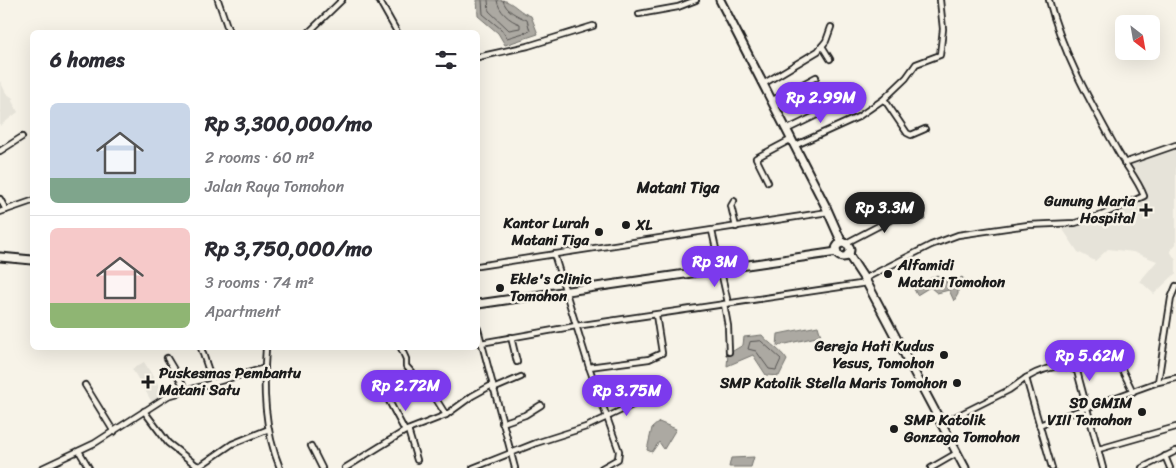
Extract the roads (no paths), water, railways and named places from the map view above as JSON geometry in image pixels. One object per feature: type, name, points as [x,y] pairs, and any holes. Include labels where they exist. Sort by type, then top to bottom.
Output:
[{"type":"highway","points":[[720,0],[844,243],[850,249],[848,254],[866,281],[965,468]]},
{"type":"highway","points":[[836,252],[837,246],[844,243]]},
{"type":"highway","points":[[480,304],[836,252],[842,256],[848,254]]},
{"type":"highway","points":[[0,257],[30,260]]},
{"type":"street","points":[[218,0],[228,30]]},
{"type":"street","points":[[311,30],[342,0]]},
{"type":"street","points":[[379,0],[396,30]]},
{"type":"street","points":[[639,14],[678,7],[696,0]]},
{"type":"street","points":[[768,182],[756,158],[858,117],[884,99],[901,83],[916,64],[936,57],[941,52],[943,29],[940,0]]},
{"type":"street","points":[[481,343],[576,326],[866,281],[931,245],[958,235],[1028,225],[1076,223],[1144,196],[1124,163],[1075,68],[1061,37],[1049,0]]},
{"type":"street","points":[[480,57],[528,46],[593,26]]},
{"type":"street","points":[[762,84],[808,57],[822,46],[831,27]]},
{"type":"street","points":[[822,46],[830,59]]},
{"type":"street","points":[[771,101],[816,77]]},
{"type":"street","points":[[884,99],[907,133],[911,135],[925,128]]},
{"type":"street","points":[[786,130],[848,100]]},
{"type":"street","points":[[0,151],[22,136]]},
{"type":"street","points":[[1124,163],[1176,145]]},
{"type":"street","points":[[0,199],[6,210]]},
{"type":"street","points":[[734,200],[731,206],[736,227]]},
{"type":"street","points":[[0,212],[30,202]]},
{"type":"street","points":[[480,266],[828,212]]},
{"type":"street","points":[[844,243],[892,218],[922,216]]},
{"type":"street","points":[[712,231],[722,268],[729,352]]},
{"type":"street","points":[[554,254],[589,367],[619,451],[618,459],[602,468]]},
{"type":"street","points":[[1158,382],[1171,298],[1176,286]]},
{"type":"street","points":[[589,367],[649,359],[662,353],[656,315]]},
{"type":"street","points":[[511,337],[517,362]]},
{"type":"street","points":[[480,338],[515,468]]},
{"type":"street","points":[[202,350],[213,383]]},
{"type":"street","points":[[266,350],[265,400],[269,429],[280,468]]},
{"type":"street","points":[[402,350],[406,359],[406,366],[436,399],[446,415]]},
{"type":"street","points":[[1113,351],[1133,392]]},
{"type":"street","points":[[167,358],[186,390]]},
{"type":"street","points":[[943,424],[1002,394],[1026,378],[1047,368],[1061,367],[1074,369],[1088,409],[1103,468]]},
{"type":"street","points":[[42,468],[114,432],[144,410],[168,396],[265,368]]},
{"type":"street","points":[[347,467],[406,431],[446,415],[472,396],[521,377]]},
{"type":"street","points":[[1026,378],[1052,468]]},
{"type":"street","points":[[1039,425],[1088,409],[1158,382],[1176,378]]},
{"type":"street","points":[[85,385],[114,432]]},
{"type":"street","points":[[473,468],[511,452],[606,418],[642,400]]},
{"type":"street","points":[[389,402],[406,431],[416,460]]},
{"type":"street","points":[[502,423],[525,415],[542,405]]},
{"type":"street","points":[[144,410],[168,443],[196,465],[200,466],[232,444],[269,429]]},
{"type":"street","points":[[1099,450],[1176,427]]},
{"type":"street","points":[[311,446],[322,468]]},
{"type":"street","points":[[79,451],[89,468]]},
{"type":"street","points":[[1142,468],[1176,451]]},
{"type":"street","points":[[931,468],[957,453]]},
{"type":"street","points":[[1165,456],[1170,468]]},
{"type":"water","points":[[477,0],[506,1],[523,13],[531,16],[538,34],[505,45],[498,33],[478,16]]},
{"type":"water","points":[[937,275],[950,284],[962,277],[965,280],[958,287],[958,294],[954,301],[949,290],[937,293],[930,287],[917,295],[913,287]]},
{"type":"water","points":[[818,326],[821,336],[777,346],[778,334]]},
{"type":"water","points":[[762,335],[787,360],[779,376],[766,375],[753,355],[727,366],[728,354],[743,345],[744,337]]},
{"type":"water","points":[[659,422],[676,429],[664,449],[659,442],[652,452],[647,450],[652,428]]},
{"type":"water","points":[[754,457],[751,467],[729,467],[731,458]]},
{"type":"place","name":"Gunung Maria Hospital","points":[[1146,210]]},
{"type":"place","name":"XL","points":[[626,225]]},
{"type":"place","name":"Kantor Lurah Matani Tiga","points":[[599,232]]},
{"type":"place","name":"Alfamidi Matani Tomohon","points":[[888,274]]},
{"type":"place","name":"Ekle's Clinic Tomohon","points":[[500,288]]},
{"type":"place","name":"Gereja Hati Kudus Yesus, Tomohon","points":[[944,355]]},
{"type":"place","name":"Puskesmas Pembantu Matani Satu","points":[[148,382]]},
{"type":"place","name":"SMP Katolik Stella Maris Tomohon","points":[[957,383]]},
{"type":"place","name":"SD GMIM VIII Tomohon","points":[[1142,412]]},
{"type":"place","name":"SMP Katolik Gonzaga Tomohon","points":[[894,429]]},
{"type":"district","name":"Matani Tiga","points":[[678,187]]}]
